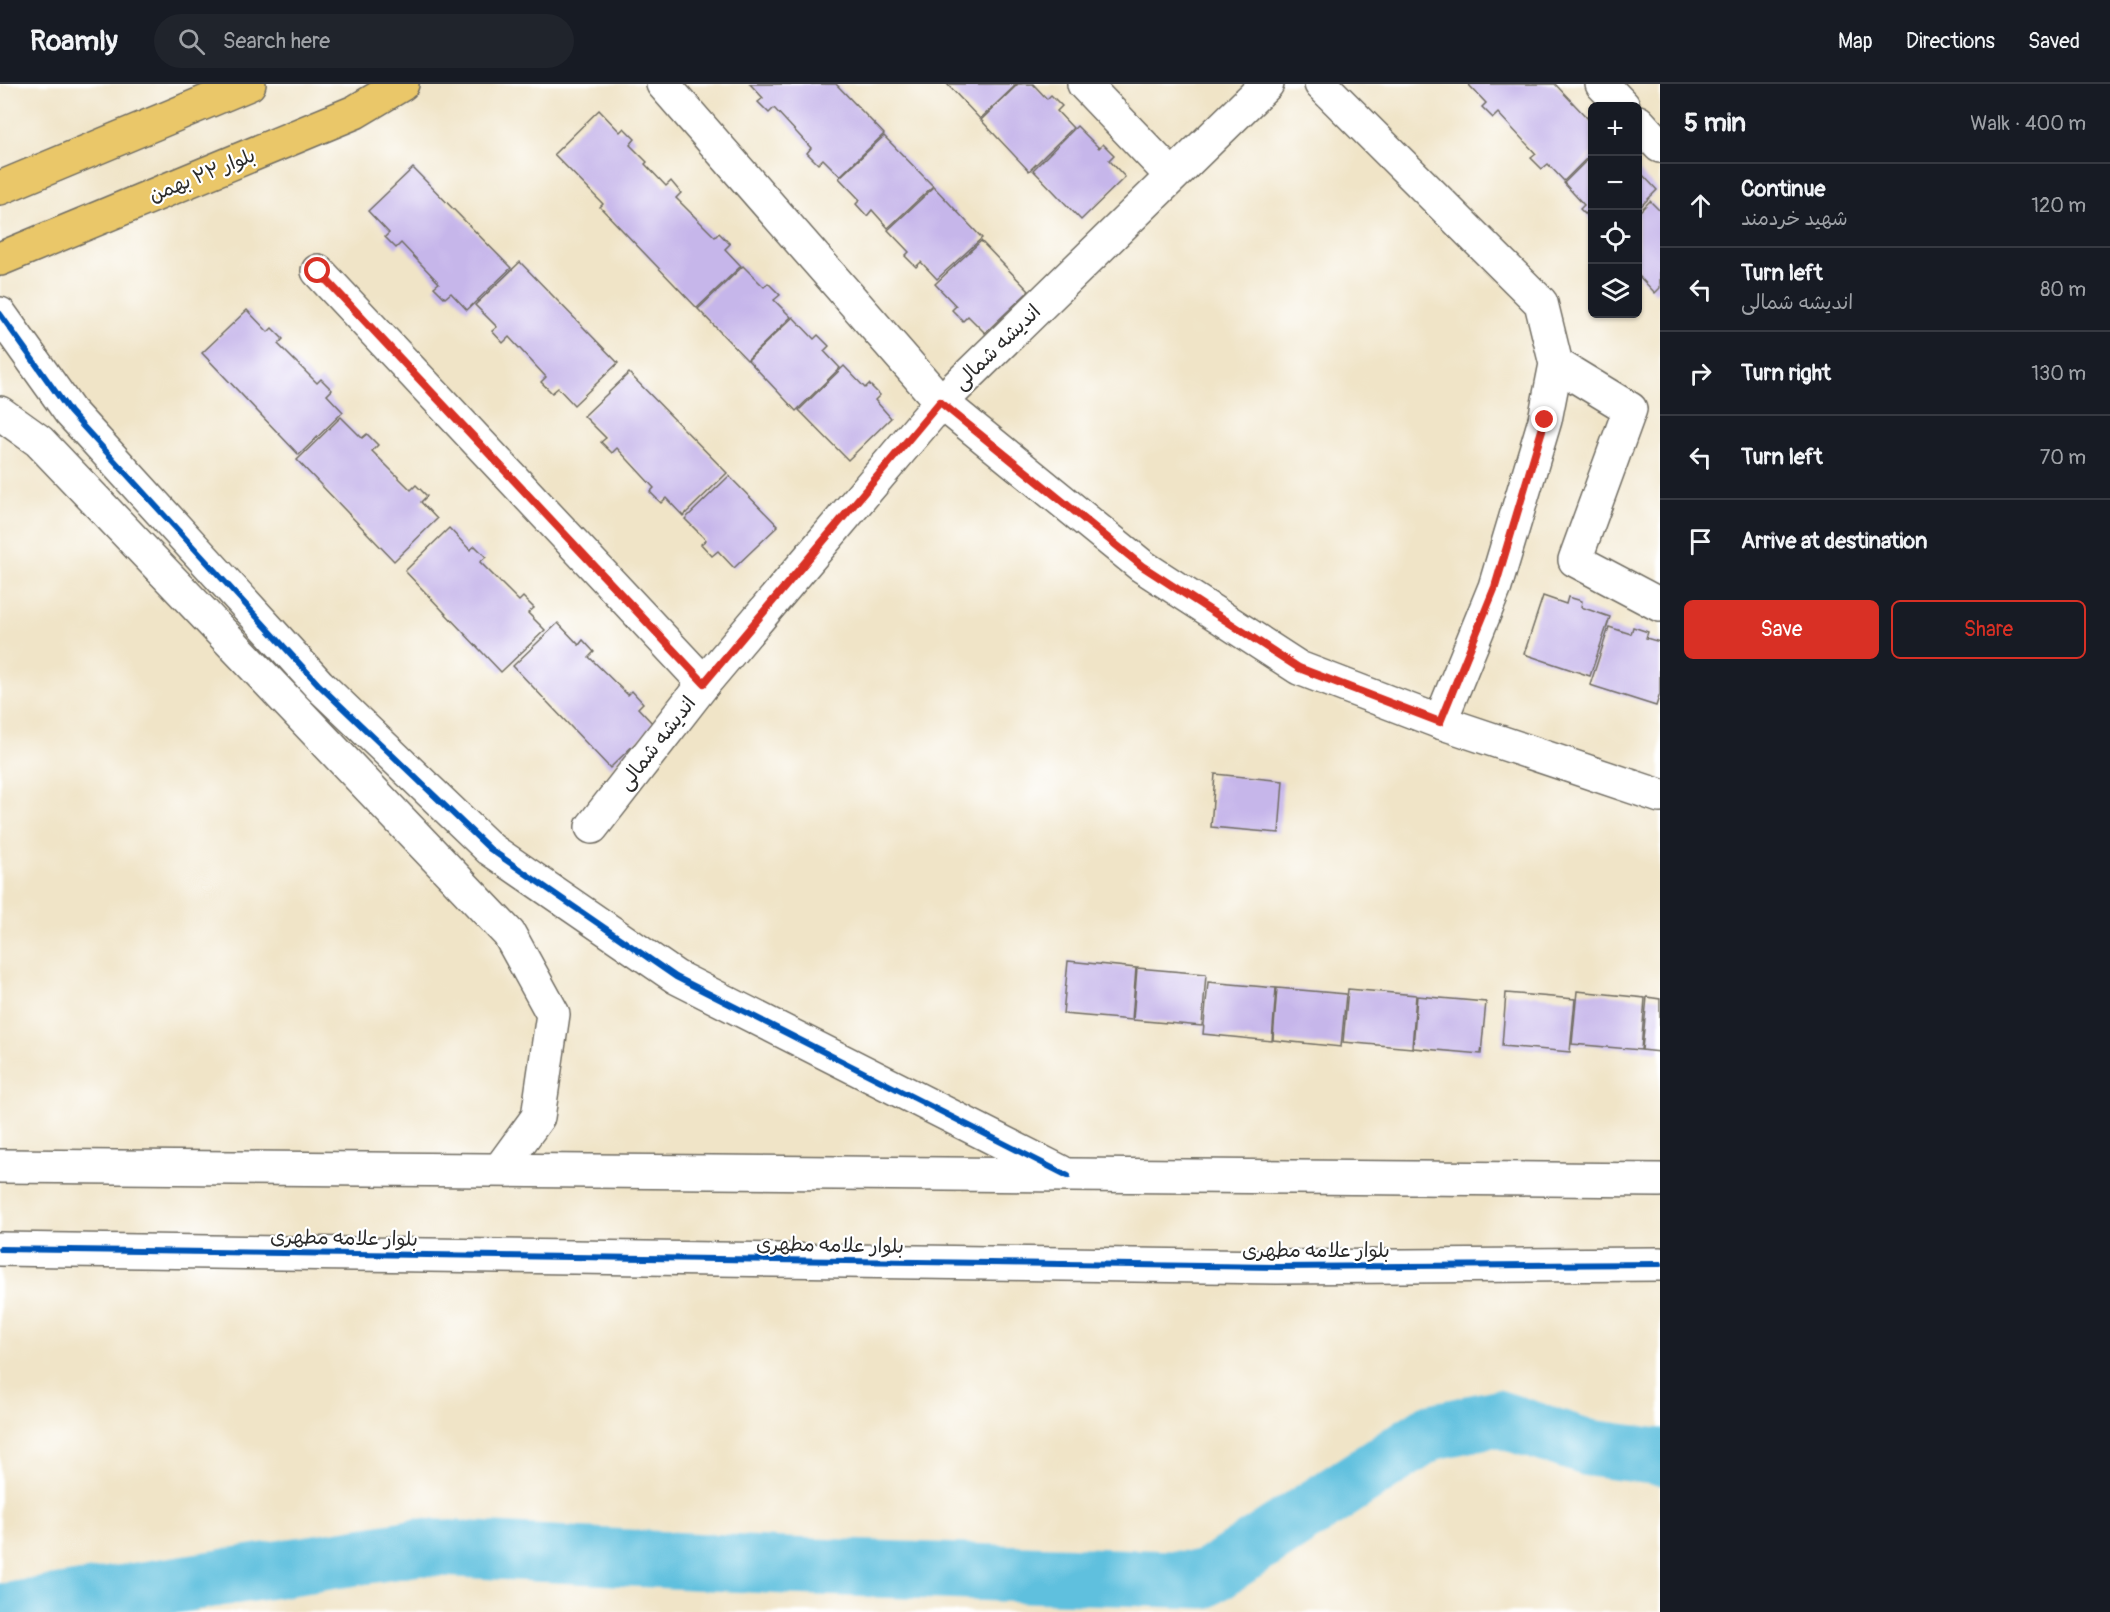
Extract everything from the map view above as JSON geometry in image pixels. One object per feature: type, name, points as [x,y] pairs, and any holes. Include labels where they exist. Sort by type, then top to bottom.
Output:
[{"type":"main road","points":[[0,188],[249,84]]},
{"type":"main road","name":"بلوار ۲۲ بهمن","points":[[0,259],[355,112],[402,84]]},
{"type":"street","points":[[663,84],[940,402],[1142,566],[1299,668],[1440,722],[1660,796]]},
{"type":"street","points":[[1084,84],[1172,176]]},
{"type":"street","name":"اندیشه شمالی","points":[[592,827],[704,683],[940,402],[1267,84]]},
{"type":"street","points":[[1320,84],[1541,303],[1556,364],[1545,420],[1495,587],[1440,722]]},
{"type":"street","points":[[1602,84],[1619,102]]},
{"type":"street","points":[[1642,126],[1660,146]]},
{"type":"street","points":[[318,271],[704,683]]},
{"type":"street","points":[[0,314],[69,412],[319,685],[489,849],[676,977],[1068,1176]]},
{"type":"street","points":[[1556,364],[1630,409],[1575,561],[1660,605]]},
{"type":"street","points":[[39,441],[69,412]]},
{"type":"street","points":[[0,413],[39,441],[509,933],[553,1014],[538,1117],[500,1169]]},
{"type":"street","points":[[0,1166],[1660,1180]]},
{"type":"street","name":"بلوار علامه مطهری","points":[[0,1249],[1277,1267],[1660,1264]]},
{"type":"building","points":[[750,84],[836,84],[884,134],[840,176],[823,159],[818,164],[807,153],[811,148],[774,108],[769,113],[758,102],[763,98]]},
{"type":"building","points":[[947,84],[1017,84],[980,119]]},
{"type":"building","points":[[1018,84],[1033,84],[1047,99],[1051,95],[1062,106],[1057,111],[1073,128],[1029,171],[981,120]]},
{"type":"building","points":[[1468,84],[1555,84],[1588,119],[1588,157],[1564,181],[1548,164],[1542,169],[1531,158],[1536,154],[1498,113],[1493,118],[1482,107],[1486,103]]},
{"type":"building","points":[[599,110],[620,132],[624,128],[635,139],[630,145],[647,162],[645,164],[666,186],[671,181],[681,193],[676,198],[715,237],[719,233],[730,244],[725,249],[741,266],[697,308],[600,207],[603,204],[554,154]]},
{"type":"building","points":[[1077,126],[1099,148],[1103,144],[1114,155],[1109,160],[1125,177],[1081,220],[1033,170]]},
{"type":"building","points":[[884,136],[933,186],[888,228],[872,210],[867,216],[856,204],[860,200],[839,178]]},
{"type":"building","points":[[1588,159],[1588,217],[1580,209],[1584,205],[1564,183]]},
{"type":"building","points":[[413,168],[511,268],[467,310],[451,293],[445,298],[434,287],[439,283],[401,243],[396,248],[385,237],[389,233],[368,211]]},
{"type":"building","points":[[1642,174],[1657,190],[1642,205]]},
{"type":"building","points":[[934,187],[982,238],[937,279],[921,262],[916,267],[905,256],[909,252],[888,230]]},
{"type":"building","points":[[1650,201],[1660,211],[1660,288],[1655,293],[1642,279],[1642,209]]},
{"type":"building","points":[[981,241],[1029,291],[985,333],[968,316],[963,321],[952,310],[956,306],[935,284]]},
{"type":"building","points":[[520,262],[618,363],[574,405],[558,388],[552,393],[541,382],[546,377],[509,337],[503,343],[492,331],[497,327],[475,305]]},
{"type":"building","points":[[743,266],[764,287],[768,283],[780,295],[774,300],[791,317],[747,360],[698,309]]},
{"type":"building","points":[[247,310],[268,332],[272,328],[283,339],[278,344],[317,383],[321,379],[332,390],[327,395],[343,412],[299,455],[202,353]]},
{"type":"building","points":[[793,317],[814,339],[818,335],[829,346],[824,351],[840,368],[796,411],[748,360]]},
{"type":"building","points":[[844,366],[865,388],[869,384],[880,395],[875,400],[891,418],[848,460],[799,410]]},
{"type":"building","points":[[629,373],[727,473],[683,516],[666,498],[661,503],[650,492],[654,488],[617,448],[612,453],[601,442],[606,438],[584,416]]},
{"type":"building","points":[[341,417],[362,438],[367,434],[378,445],[372,451],[411,490],[416,485],[427,496],[421,502],[437,519],[394,561],[297,460]]},
{"type":"building","points":[[729,476],[778,526],[734,568],[718,551],[712,556],[701,544],[706,540],[685,519]]},
{"type":"building","points":[[449,528],[470,550],[475,546],[486,557],[480,562],[519,601],[523,597],[534,608],[528,613],[545,630],[501,672],[405,571]]},
{"type":"building","points":[[1543,596],[1566,604],[1568,597],[1582,601],[1581,607],[1610,617],[1590,676],[1524,654]]},
{"type":"building","points":[[558,623],[579,645],[583,640],[594,652],[589,657],[628,695],[632,691],[643,703],[638,708],[654,725],[610,768],[513,666]]},
{"type":"building","points":[[1609,627],[1631,634],[1633,627],[1648,632],[1646,638],[1660,642],[1660,694],[1656,706],[1590,685]]},
{"type":"building","points":[[1215,774],[1283,781],[1279,833],[1211,827]]},
{"type":"building","points":[[1068,961],[1136,968],[1132,1020],[1063,1014]]},
{"type":"building","points":[[1137,968],[1206,974],[1202,1026],[1133,1020]]},
{"type":"building","points":[[1208,982],[1276,988],[1272,1041],[1203,1034]]},
{"type":"building","points":[[1277,988],[1346,994],[1341,1047],[1273,1040]]},
{"type":"building","points":[[1348,989],[1416,995],[1412,1048],[1343,1042]]},
{"type":"building","points":[[1577,991],[1645,998],[1641,1050],[1572,1044]]},
{"type":"building","points":[[1506,993],[1575,999],[1570,1052],[1502,1046]]},
{"type":"building","points":[[1417,996],[1486,1002],[1481,1054],[1413,1048]]},
{"type":"building","points":[[1647,997],[1660,999],[1660,1052],[1642,1050]]},
{"type":"waterway","points":[[2,1612],[419,1547],[786,1566],[1204,1580],[1431,1432],[1496,1418],[1589,1448],[1660,1457]]},
{"type":"cycle path","points":[[0,314],[70,412],[319,685],[490,849],[676,977],[1068,1176]]},
{"type":"cycle path","points":[[0,1249],[1277,1267],[1660,1264]]},
{"type":"route","points":[[318,271],[704,683],[940,402],[1142,566],[1299,668],[1440,722],[1495,587],[1545,420]]}]
